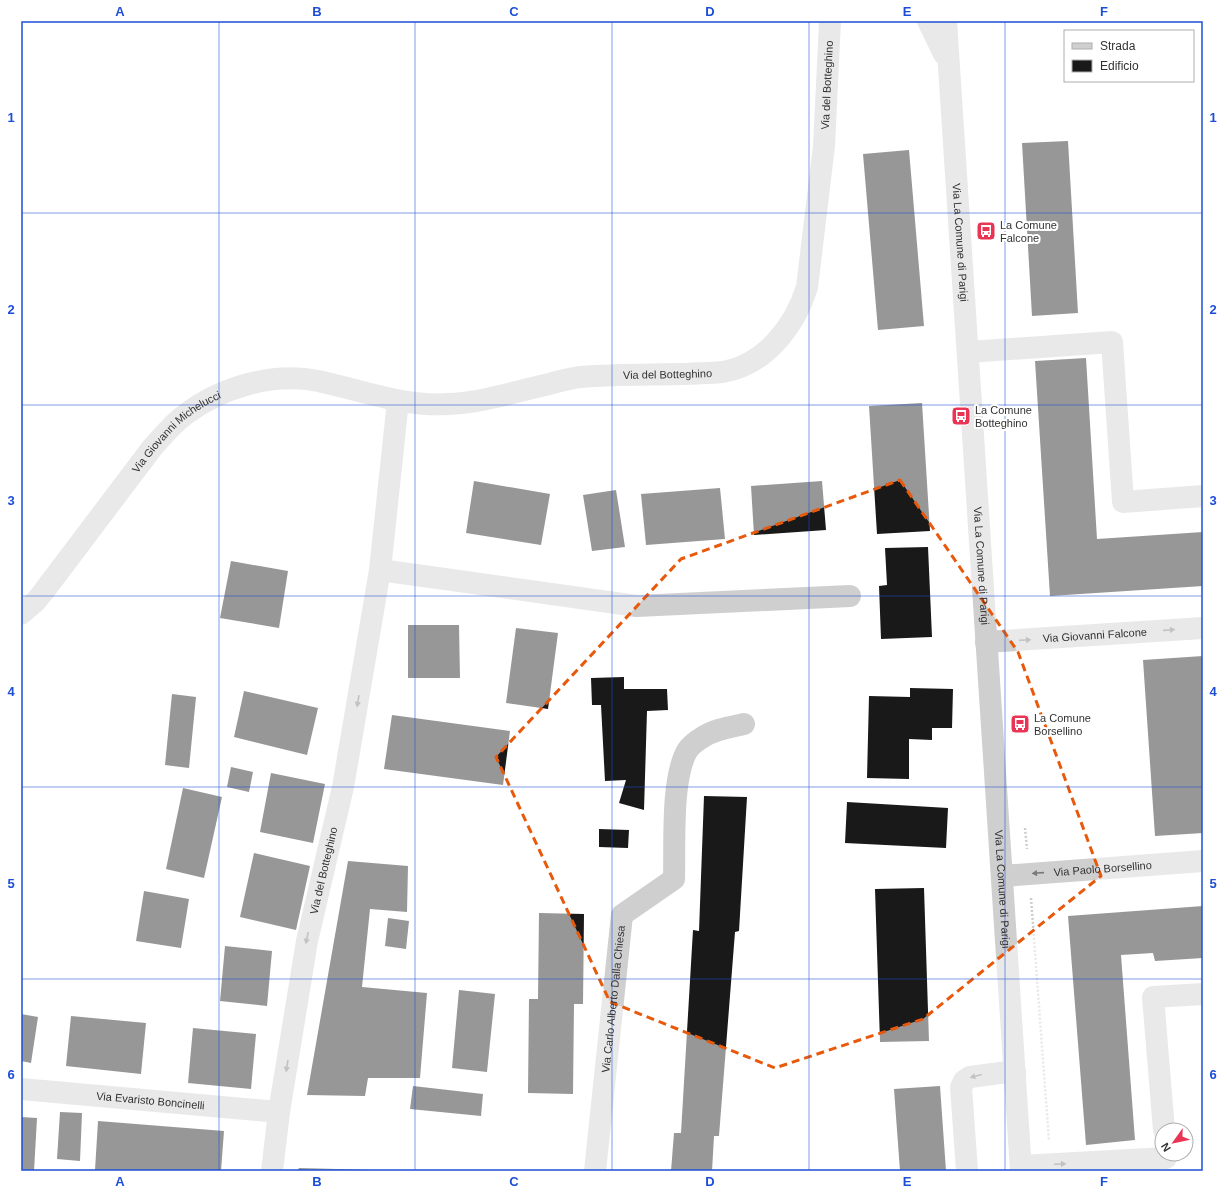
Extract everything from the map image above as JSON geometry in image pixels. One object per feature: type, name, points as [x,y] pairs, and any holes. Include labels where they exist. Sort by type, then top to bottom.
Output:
[{"type":"street","name":"Via La Comune di Parigi","points":[[928,21],[948,62]]},
{"type":"street","name":"Via La Comune di Parigi","points":[[946,21],[1021,1169]]},
{"type":"street","name":"Via del Botteghino","points":[[272,1171],[279,1112],[307,941],[343,787],[380,570],[398,401],[424,405],[450,404],[483,399],[580,377],[723,372],[745,365],[771,346],[790,325],[803,301],[807,287],[820,187],[833,23]]},
{"type":"street","points":[[968,352],[1112,342],[1123,502],[1203,496]]},
{"type":"street","name":"Via Giovanni Michelucci","points":[[21,614],[31,606],[44,590],[161,438],[185,414],[204,402],[222,393],[255,383],[295,379],[316,381],[398,401]]},
{"type":"street","points":[[380,570],[637,606],[850,596]]},
{"type":"street","name":"Via Giovanni Falcone","points":[[986,642],[1203,628]]},
{"type":"street","name":"Via Carlo Alberto Dalla Chiesa","points":[[595,1171],[622,914],[674,879],[677,793],[680,772],[688,750],[704,736],[722,729],[744,724]]},
{"type":"street","name":"Via Paolo Borsellino","points":[[1003,876],[1203,861]]},
{"type":"street","points":[[1163,1122],[1153,997],[1203,994]]},
{"type":"street","points":[[967,1171],[961,1087],[964,1081],[970,1077],[1015,1070]]},
{"type":"street","name":"Via Evaristo Boncinelli","points":[[21,1089],[279,1112]]},
{"type":"street","points":[[1021,1169],[1154,1162]]},
{"type":"highlighted area","points":[[900,480],[1018,652],[1101,876],[923,1019],[775,1068],[610,1002],[496,757],[681,559]]},
{"type":"building","points":[[1068,141],[1078,313],[1032,316],[1022,143]]},
{"type":"building","points":[[909,150],[924,326],[878,330],[863,154]]},
{"type":"building","points":[[1086,358],[1097,539],[1203,532],[1203,586],[1050,596],[1035,361]]},
{"type":"building","points":[[922,403],[930,531],[877,534],[869,406]]},
{"type":"building","points":[[474,481],[550,494],[541,545],[466,533]]},
{"type":"building","points":[[822,481],[826,530],[754,535],[751,486]]},
{"type":"building","points":[[720,488],[725,539],[646,545],[641,494]]},
{"type":"building","points":[[616,490],[625,547],[592,551],[583,495]]},
{"type":"building","points":[[928,547],[932,637],[881,639],[879,586],[887,585],[885,548]]},
{"type":"building","points":[[231,561],[288,571],[279,628],[220,618]]},
{"type":"building","points":[[408,625],[459,625],[460,678],[408,678]]},
{"type":"building","points":[[516,628],[558,633],[548,709],[506,703]]},
{"type":"building","points":[[1203,656],[1203,833],[1155,836],[1143,660]]},
{"type":"building","points":[[624,677],[624,689],[667,689],[668,710],[647,711],[644,810],[619,803],[626,780],[605,781],[601,705],[592,705],[591,678]]},
{"type":"building","points":[[910,688],[953,689],[952,728],[932,728],[932,740],[909,739],[909,779],[867,778],[869,696],[910,697]]},
{"type":"building","points":[[244,691],[318,708],[307,755],[234,737]]},
{"type":"building","points":[[172,694],[196,697],[189,768],[165,765]]},
{"type":"building","points":[[392,715],[510,731],[503,785],[384,769]]},
{"type":"building","points":[[231,767],[253,772],[249,792],[227,787]]},
{"type":"building","points":[[271,773],[325,784],[313,843],[260,832]]},
{"type":"building","points":[[183,788],[222,797],[204,878],[166,869]]},
{"type":"building","points":[[704,796],[747,797],[739,931],[735,932],[719,1136],[714,1136],[712,1171],[671,1171],[674,1133],[681,1133],[693,930],[699,931]]},
{"type":"building","points":[[847,802],[948,808],[946,848],[845,843]]},
{"type":"building","points":[[599,829],[629,830],[628,848],[599,847]]},
{"type":"building","points":[[254,853],[310,866],[296,930],[240,917]]},
{"type":"building","points":[[348,861],[408,866],[407,912],[370,909],[362,987],[427,993],[420,1078],[368,1078],[365,1096],[307,1095]]},
{"type":"building","points":[[924,888],[929,1041],[880,1042],[875,889]]},
{"type":"building","points":[[144,891],[189,899],[181,948],[136,941]]},
{"type":"building","points":[[1203,906],[1203,958],[1155,961],[1153,953],[1121,955],[1135,1140],[1086,1145],[1068,916]]},
{"type":"building","points":[[539,913],[584,914],[583,1004],[574,1004],[573,1094],[528,1093],[529,999],[538,999]]},
{"type":"building","points":[[388,918],[409,921],[406,949],[385,946]]},
{"type":"building","points":[[225,946],[272,951],[267,1006],[220,1001]]},
{"type":"building","points":[[459,990],[495,994],[487,1072],[452,1068]]},
{"type":"building","points":[[21,1014],[38,1017],[31,1063],[21,1061]]},
{"type":"building","points":[[71,1016],[146,1023],[141,1074],[66,1066]]},
{"type":"building","points":[[193,1028],[256,1034],[251,1089],[188,1083]]},
{"type":"building","points":[[413,1086],[483,1094],[481,1116],[410,1109]]},
{"type":"building","points":[[940,1086],[946,1171],[900,1171],[894,1089]]},
{"type":"building","points":[[60,1112],[82,1113],[80,1161],[57,1159]]},
{"type":"building","points":[[21,1117],[37,1118],[34,1171],[21,1171]]},
{"type":"building","points":[[98,1121],[224,1131],[221,1171],[95,1170]]},
{"type":"building","points":[[299,1168],[375,1170],[375,1171],[297,1171]]},
{"type":"place","name":"La Comune Falcone","points":[[986,231]]},
{"type":"place","name":"La Comune Botteghino","points":[[961,416]]},
{"type":"place","name":"La Comune Borsellino","points":[[1020,724]]}]
